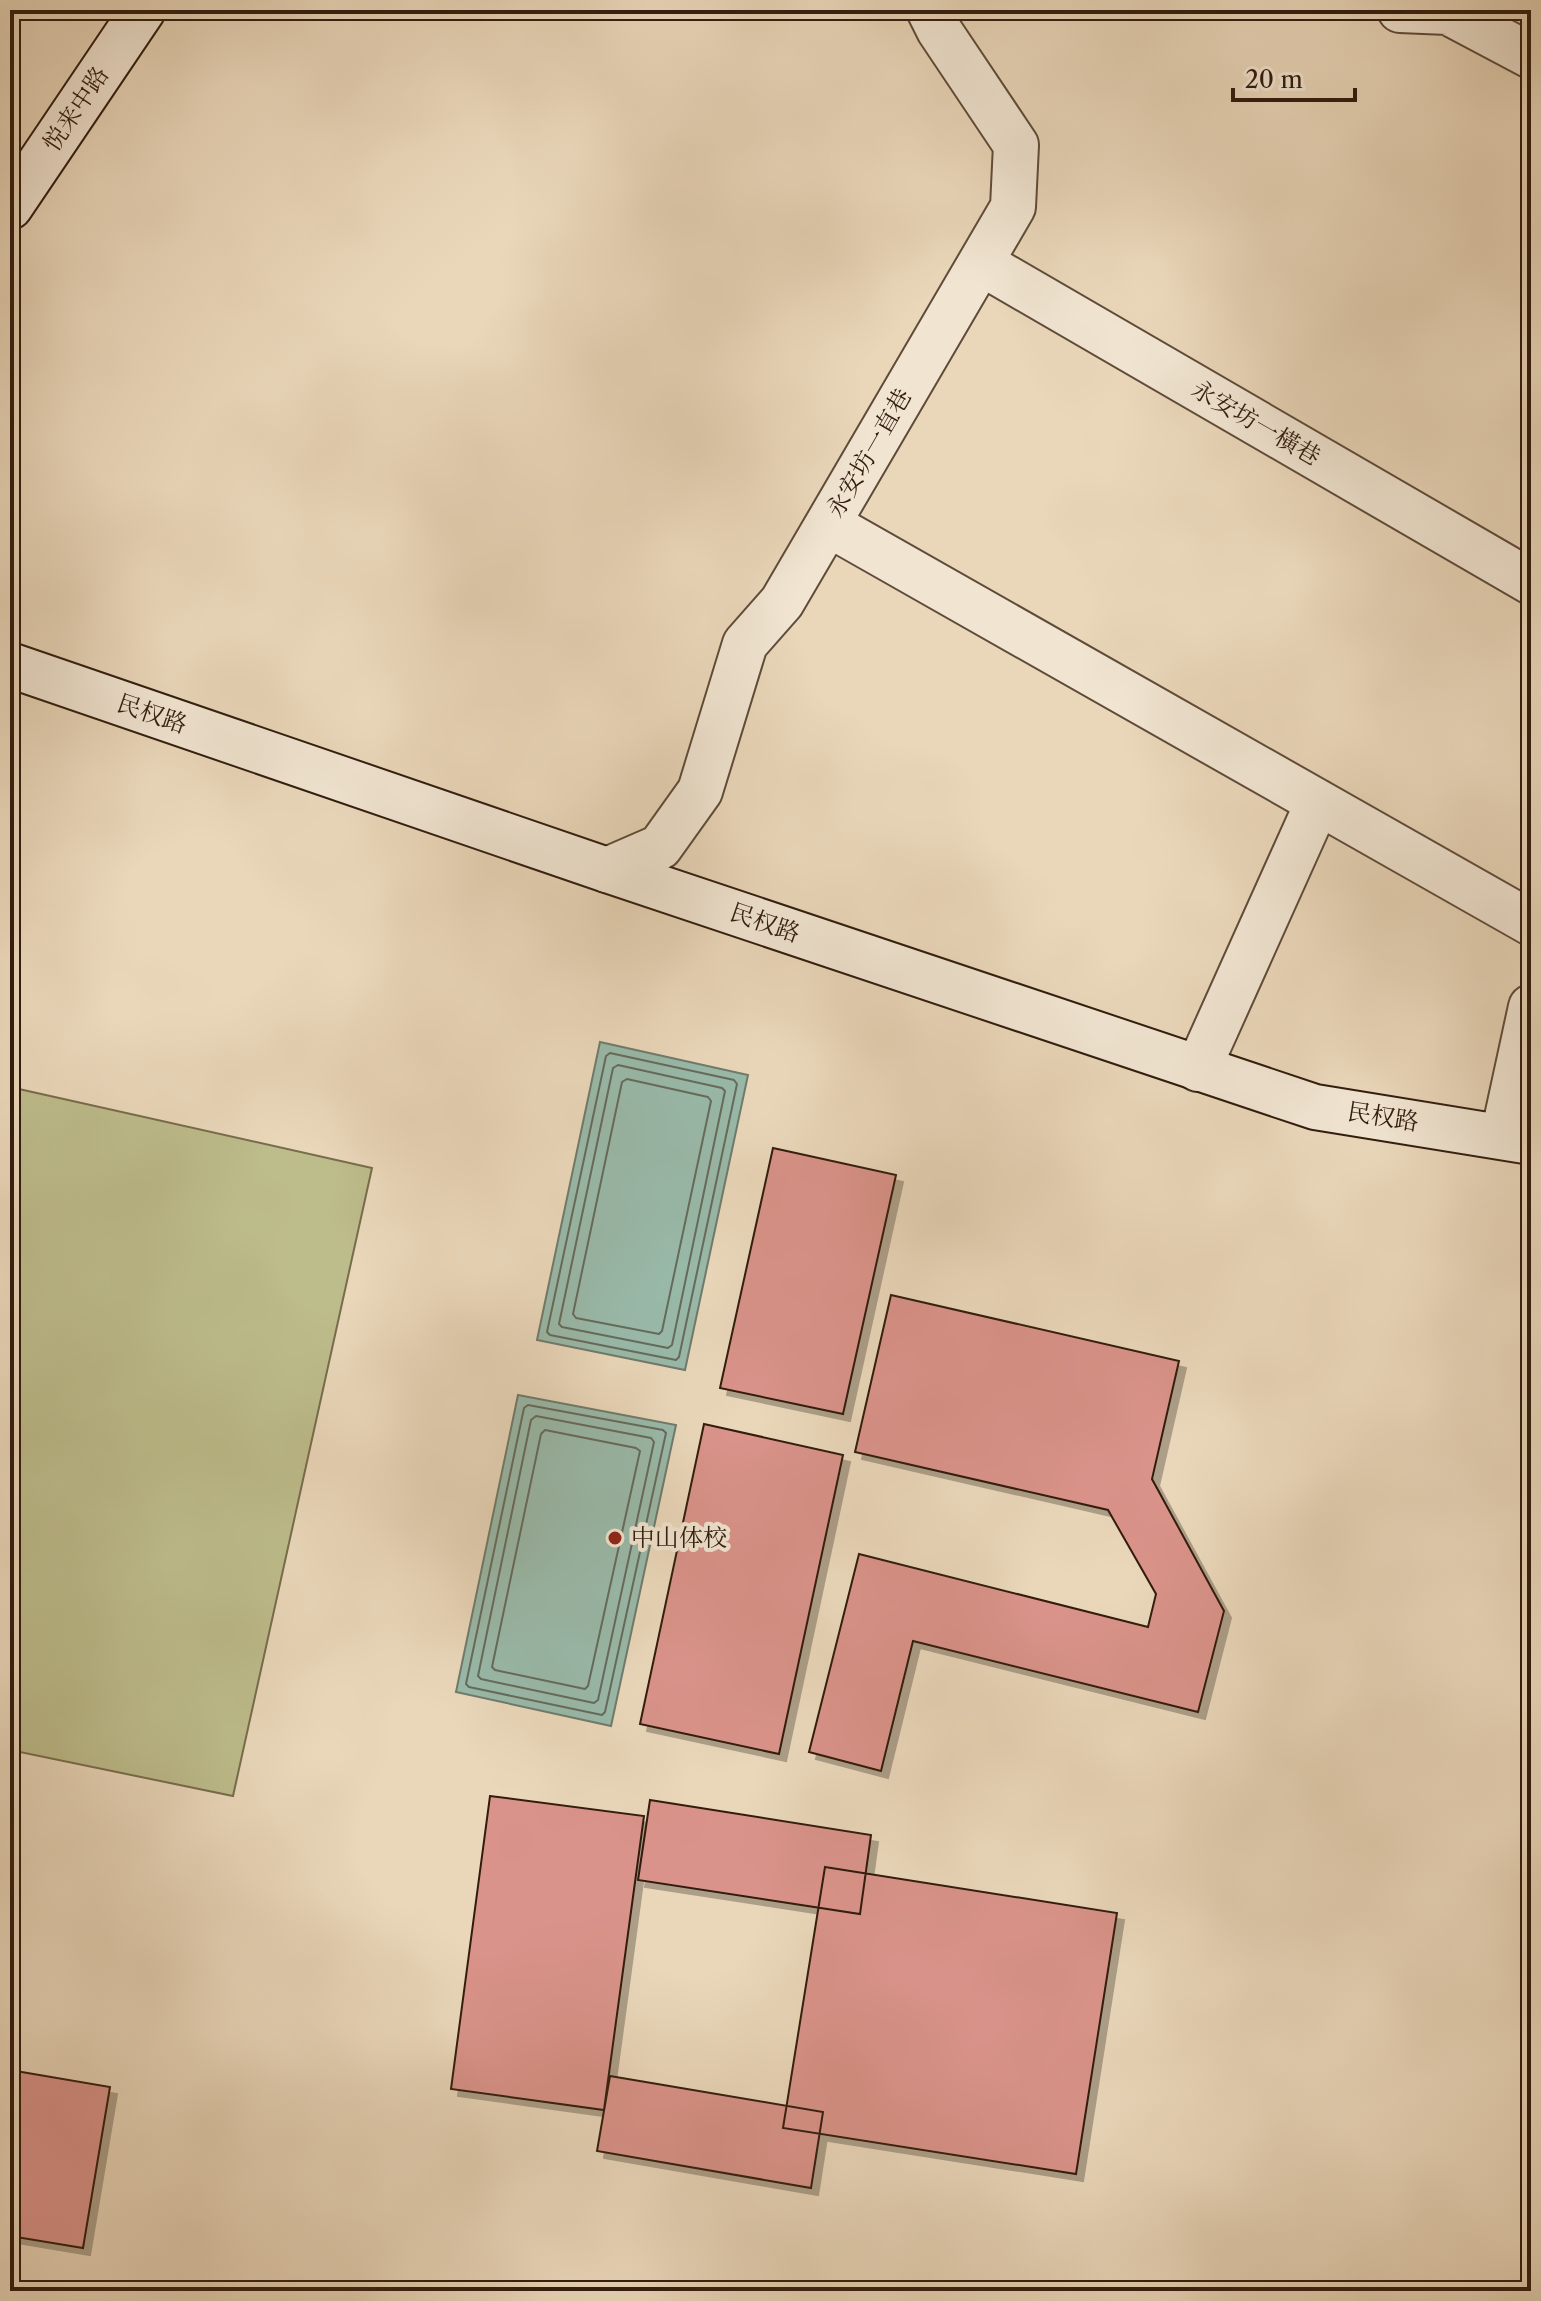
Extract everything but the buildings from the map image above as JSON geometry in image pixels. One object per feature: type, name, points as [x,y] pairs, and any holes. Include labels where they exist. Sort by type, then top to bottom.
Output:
[{"type":"street","name":"悦来中路","points":[[10,207],[143,10]]},
{"type":"street","name":"永安坊一直巷","points":[[607,870],[660,847],[700,791],[745,644],[782,602],[1013,207],[1016,145],[939,30],[929,10]]},
{"type":"street","points":[[1400,10],[1448,12],[1531,56]]},
{"type":"street","name":"永安坊一橫巷","points":[[981,263],[1531,582]]},
{"type":"street","points":[[828,524],[1531,923]]},
{"type":"street","name":"民权路","points":[[10,665],[607,870],[1315,1107],[1517,1139]]},
{"type":"street","points":[[1198,1069],[1318,802]]},
{"type":"street","points":[[1517,1139],[1531,1007]]},
{"type":"shaded area","points":[[10,1087],[372,1168],[233,1796],[10,1750]]},
{"type":"water","points":[[600,1042],[748,1075],[685,1370],[537,1340]]},
{"type":"water","points":[[518,1395],[676,1425],[611,1726],[456,1692]]},
{"type":"place","name":"中山体校","points":[[615,1538]]}]
